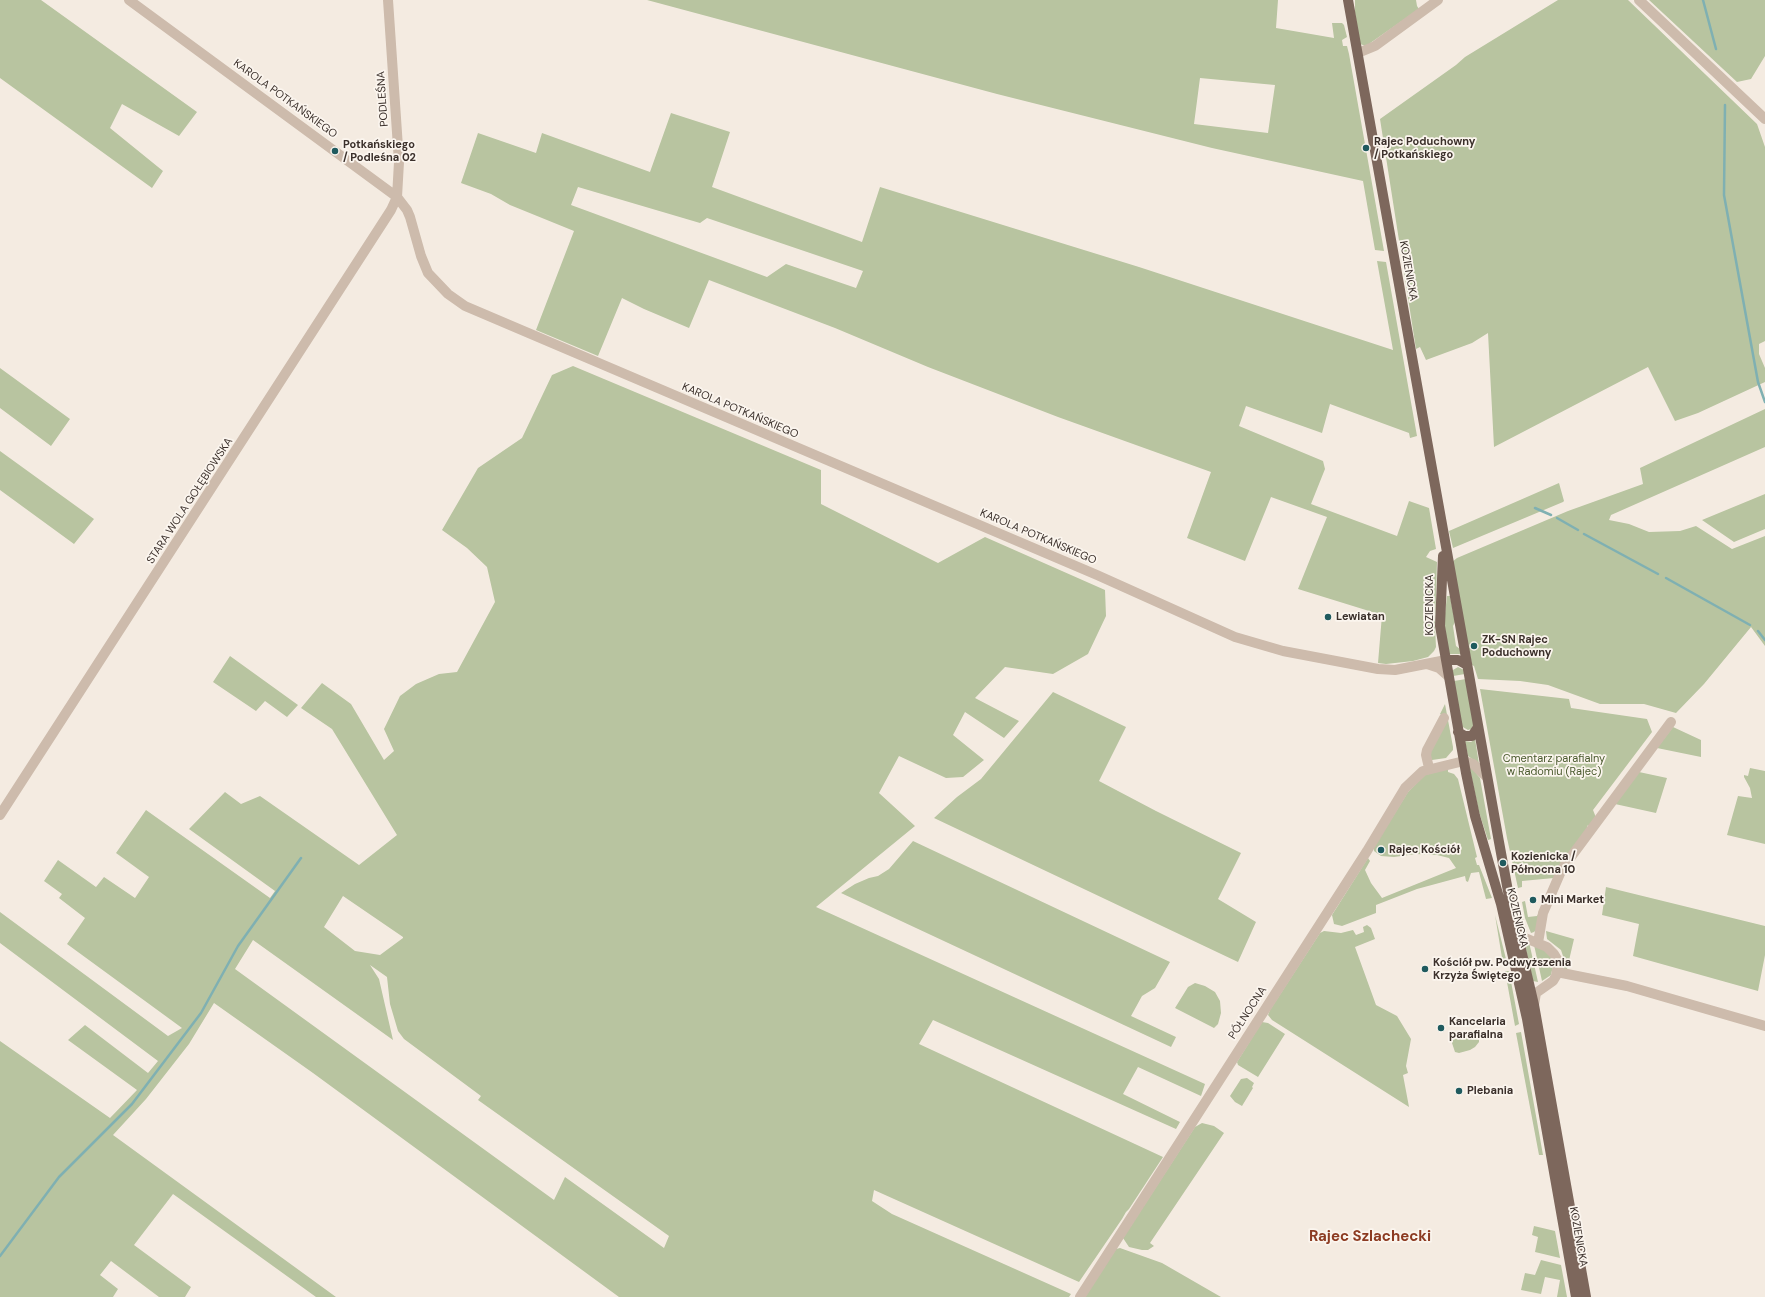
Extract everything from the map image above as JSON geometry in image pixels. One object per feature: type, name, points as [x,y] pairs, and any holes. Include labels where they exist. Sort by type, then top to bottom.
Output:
[{"type":"main road","name":"KOZIENICKA","points":[[1348,0],[1487,777],[1518,935],[1534,1005],[1586,1297]]},
{"type":"main road","name":"KOZIENICKA","points":[[1445,546],[1443,557],[1440,626],[1448,676],[1475,816],[1502,904],[1527,1019],[1576,1297]]},
{"type":"main road","points":[[1446,660],[1458,660],[1468,666]]},
{"type":"main road","points":[[1448,676],[1451,665],[1458,660]]},
{"type":"main road","points":[[1458,732],[1465,736],[1472,736],[1478,727]]},
{"type":"street","name":"KAROLA POTKAŃSKIEGO","points":[[129,0],[397,197],[407,210],[424,265],[433,280],[456,301],[476,311],[1097,575],[1235,637],[1283,650],[1378,669],[1395,670],[1446,660]]},
{"type":"street","name":"PODLEŚNA","points":[[388,0],[399,162],[397,197]]},
{"type":"street","points":[[1358,53],[1375,46],[1438,0]]},
{"type":"street","points":[[1639,0],[1765,119]]},
{"type":"street","name":"STARA WOLA GOŁĘBIOWSKA","points":[[0,815],[232,458],[391,210],[397,197]]},
{"type":"street","points":[[1424,664],[1439,668],[1448,676]]},
{"type":"street","points":[[1429,768],[1426,755],[1427,750],[1444,718]]},
{"type":"street","points":[[1538,943],[1543,913],[1562,869],[1671,722]]},
{"type":"street","points":[[1464,761],[1473,764],[1487,777]]},
{"type":"street","name":"PÓŁNOCNA","points":[[1080,1297],[1370,846],[1405,788],[1416,776],[1429,768],[1464,761]]},
{"type":"street","points":[[1452,763],[1466,773]]},
{"type":"street","points":[[1518,935],[1547,947],[1554,954],[1558,965],[1553,981],[1541,988],[1534,998],[1534,1005]]},
{"type":"street","points":[[1557,972],[1627,986],[1765,1026]]},
{"type":"street","points":[[1517,974],[1530,985],[1541,988]]},
{"type":"green space","points":[[0,0],[41,0],[197,112],[179,136],[122,104],[110,128],[163,171],[152,188],[0,78]]},
{"type":"green space","points":[[647,0],[1278,0],[1276,28],[1334,38],[1332,23],[1342,23],[1344,25],[1347,37],[1342,40],[1343,46],[1347,46],[1349,54],[1384,251],[1375,250],[1363,181],[1212,148],[997,94]],"holes":[[[1200,78],[1275,85],[1268,133],[1194,124]]]},
{"type":"green space","points":[[1355,0],[1416,0],[1419,9],[1366,46],[1360,44],[1355,13]]},
{"type":"green space","points":[[1558,0],[1628,0],[1757,124],[1765,147],[1765,341],[1759,344],[1759,354],[1765,368],[1765,382],[1698,413],[1675,421],[1648,367],[1494,447],[1488,333],[1472,343],[1426,360],[1420,347],[1416,349],[1380,119],[1465,57]]},
{"type":"green space","points":[[1649,0],[1765,0],[1765,56],[1751,79],[1737,82]]},
{"type":"green space","points":[[671,113],[730,132],[712,187],[862,242],[880,187],[1139,267],[1393,350],[1377,261],[1386,262],[1417,436],[1410,438],[1409,433],[1330,404],[1322,433],[1246,406],[1239,426],[1323,461],[1325,469],[1311,504],[1397,536],[1409,501],[1429,508],[1436,549],[1430,551],[1426,557],[1437,562],[1435,626],[1436,647],[1434,651],[1428,657],[1413,661],[1386,664],[1378,663],[1382,615],[1298,589],[1327,517],[1271,497],[1245,561],[1187,538],[1211,472],[1058,417],[928,367],[835,328],[709,280],[689,328],[622,298],[598,356],[536,330],[574,231],[510,205],[491,194],[461,183],[478,133],[536,153],[542,133],[650,172]],"holes":[[[578,187],[700,223],[707,218],[863,271],[856,288],[786,264],[767,277],[571,205]]]},
{"type":"green space","points":[[573,366],[821,470],[821,504],[938,563],[985,537],[1105,590],[1106,616],[1088,654],[1053,674],[1005,667],[975,698],[1019,721],[1004,738],[965,712],[953,735],[984,760],[963,777],[946,778],[899,756],[879,793],[915,826],[816,907],[1205,1084],[1201,1096],[1138,1067],[1123,1094],[1180,1122],[1176,1129],[933,1020],[919,1044],[1163,1157],[1079,1282],[874,1190],[872,1201],[892,1214],[1071,1294],[1069,1297],[619,1297],[313,1073],[214,1003],[189,1044],[146,1099],[113,1135],[336,1297],[316,1297],[173,1194],[134,1245],[191,1287],[185,1297],[159,1297],[111,1261],[100,1275],[118,1289],[113,1297],[0,1297],[0,1041],[110,1118],[137,1090],[68,1040],[85,1025],[148,1073],[158,1061],[0,943],[0,912],[168,1036],[182,1028],[67,944],[85,918],[59,898],[62,894],[44,881],[58,860],[96,887],[104,877],[135,898],[149,877],[116,853],[146,810],[270,898],[275,891],[189,829],[225,792],[241,804],[260,796],[359,865],[397,835],[332,729],[301,708],[322,683],[351,704],[384,760],[394,751],[384,729],[400,696],[416,684],[439,674],[457,672],[495,602],[487,567],[467,548],[442,530],[478,468],[522,438],[552,375]],"holes":[[[343,896],[403,937],[403,938],[380,955],[355,951],[324,927]],[[253,940],[393,1040],[379,979],[370,965],[387,977],[390,1004],[398,1031],[404,1039],[481,1096],[478,1100],[669,1236],[664,1248],[565,1177],[554,1200],[235,969]]]},
{"type":"green space","points":[[0,368],[70,419],[51,446],[0,408]]},
{"type":"green space","points":[[1765,409],[1765,447],[1611,515],[1609,520],[1629,524],[1649,532],[1680,531],[1696,526],[1732,549],[1765,536],[1765,646],[1751,627],[1704,684],[1676,713],[1644,704],[1600,704],[1548,685],[1520,681],[1478,679],[1474,666],[1472,665],[1452,562],[1457,558],[1568,511],[1643,484],[1640,468]]},
{"type":"green space","points":[[0,451],[94,519],[74,544],[0,490]]},
{"type":"green space","points":[[1559,483],[1563,502],[1453,548],[1449,531]]},
{"type":"green space","points":[[1765,494],[1765,529],[1734,542],[1702,520]]},
{"type":"green space","points":[[1447,596],[1450,596],[1455,622],[1453,626],[1456,646],[1460,649],[1461,654],[1449,654],[1444,623]]},
{"type":"green space","points":[[230,656],[298,705],[287,717],[265,701],[256,711],[213,682]]},
{"type":"green space","points":[[1458,667],[1464,670],[1465,674],[1453,676],[1453,670]]},
{"type":"green space","points":[[1466,679],[1474,724],[1471,729],[1468,730],[1461,726],[1454,681]]},
{"type":"green space","name":"Cmentarz parafialny w Radomiu (Rajec)","points":[[1480,689],[1569,699],[1571,708],[1647,719],[1652,732],[1593,810],[1597,820],[1587,826],[1588,832],[1554,878],[1522,881],[1522,887],[1518,888],[1507,838]]},
{"type":"green space","points":[[1053,692],[1126,727],[1099,781],[1241,853],[1218,899],[1256,922],[1238,962],[934,818],[957,797],[981,779]]},
{"type":"green space","points":[[1445,704],[1448,719],[1440,714]]},
{"type":"green space","points":[[1448,719],[1453,750],[1446,758],[1432,760],[1429,754]]},
{"type":"green space","points":[[1673,727],[1701,740],[1701,757],[1657,748]]},
{"type":"green space","points":[[1475,739],[1479,764],[1468,756],[1465,741],[1471,742]]},
{"type":"green space","points":[[1469,765],[1480,778],[1491,839],[1488,840],[1479,812]]},
{"type":"green space","points":[[1750,768],[1765,771],[1765,844],[1727,835],[1738,796],[1752,798],[1750,788],[1744,777],[1744,775],[1748,776]]},
{"type":"green space","points":[[1448,769],[1448,772],[1454,774],[1458,779],[1477,857],[1475,858],[1477,865],[1479,865],[1492,898],[1486,899],[1479,872],[1471,873],[1468,882],[1466,881],[1465,876],[1417,889],[1376,905],[1376,913],[1342,926],[1334,924],[1332,915],[1368,858],[1370,861],[1365,870],[1371,883],[1382,898],[1456,868],[1449,858],[1437,855],[1416,854],[1394,857],[1381,856],[1374,851],[1374,847],[1408,792],[1425,775]]},
{"type":"green space","points":[[1639,772],[1667,778],[1656,813],[1615,804]]},
{"type":"green space","points":[[913,841],[1170,962],[1155,988],[1142,996],[1131,1016],[1176,1037],[1171,1047],[841,893],[855,884],[878,876],[889,869]]},
{"type":"green space","points":[[1606,887],[1765,926],[1765,955],[1758,991],[1633,956],[1639,924],[1602,915]]},
{"type":"green space","points":[[1525,901],[1528,917],[1537,916],[1540,910],[1536,930],[1531,933],[1525,918],[1522,902]]},
{"type":"green space","points":[[1516,903],[1519,904],[1527,933],[1520,923]]},
{"type":"green space","points":[[1495,915],[1507,963],[1503,964]]},
{"type":"green space","points":[[1367,925],[1371,928],[1375,939],[1355,947],[1376,1005],[1397,1016],[1411,1039],[1406,1066],[1408,1073],[1403,1075],[1409,1107],[1272,1020],[1268,1015],[1320,933],[1324,931],[1341,933],[1353,930],[1356,935],[1364,932],[1363,927]]},
{"type":"green space","points":[[1546,931],[1574,939],[1567,969],[1564,969],[1561,950],[1547,939]]},
{"type":"green space","points":[[1524,940],[1529,942],[1538,982],[1533,981]]},
{"type":"green space","points":[[1534,945],[1547,950],[1554,961],[1551,975],[1542,981]]},
{"type":"green space","points":[[1505,971],[1509,971],[1519,1024],[1515,1026]]},
{"type":"green space","points":[[1195,983],[1205,986],[1215,992],[1220,1001],[1221,1013],[1218,1024],[1214,1028],[1175,1008],[1188,987]]},
{"type":"green space","points":[[1262,1022],[1268,1023],[1285,1034],[1258,1077],[1238,1065],[1237,1062]]},
{"type":"green space","points":[[1521,1032],[1543,1155],[1539,1155],[1516,1033]]},
{"type":"green space","points":[[1465,1035],[1479,1038],[1479,1042],[1470,1050],[1459,1053],[1455,1052],[1452,1043],[1454,1038]]},
{"type":"green space","points":[[1247,1078],[1254,1083],[1253,1088],[1242,1106],[1235,1102],[1230,1096],[1241,1079]]},
{"type":"green space","points":[[1202,1123],[1214,1126],[1224,1133],[1150,1243],[1154,1246],[1148,1250],[1129,1247],[1123,1238],[1195,1127]]},
{"type":"green space","points":[[1534,1226],[1555,1231],[1560,1258],[1535,1252],[1538,1237],[1532,1235]]},
{"type":"green space","points":[[1120,1248],[1162,1263],[1221,1297],[1085,1297],[1116,1249]]},
{"type":"green space","points":[[1541,1260],[1561,1265],[1567,1297],[1557,1297],[1560,1280],[1545,1277],[1541,1294],[1521,1290],[1525,1273],[1535,1275]]},
{"type":"waterway","points":[[1703,0],[1716,49]]},
{"type":"waterway","points":[[1725,105],[1724,195],[1758,382],[1765,402]]},
{"type":"waterway","points":[[1535,508],[1551,515]]},
{"type":"waterway","points":[[1557,518],[1578,530]]},
{"type":"waterway","points":[[1584,534],[1658,574]]},
{"type":"waterway","points":[[1666,578],[1750,625]]},
{"type":"waterway","points":[[1758,631],[1765,640]]},
{"type":"waterway","points":[[0,1256],[59,1177],[132,1104],[201,1013],[238,946],[301,858]]},
{"type":"place","name":"Rajec Poduchowny / Potkańskiego","points":[[1366,148]]},
{"type":"place","name":"Potkańskiego / Podleśna 02","points":[[335,151]]},
{"type":"place","name":"Lewiatan","points":[[1328,617]]},
{"type":"place","name":"ZK-SN Rajec Poduchowny","points":[[1474,646]]},
{"type":"place","name":"Rajec Kościół","points":[[1381,850]]},
{"type":"place","name":"Kozienicka / Północna 10","points":[[1503,863]]},
{"type":"place","name":"Mini Market","points":[[1533,900]]},
{"type":"place","name":"Kościół pw. Podwyższenia Krzyża Świętego","points":[[1425,969]]},
{"type":"place","name":"Kancelaria parafialna","points":[[1441,1028]]},
{"type":"place","name":"Plebania","points":[[1459,1091]]},
{"type":"district","name":"Rajec Szlachecki","points":[[1370,1237]]}]
